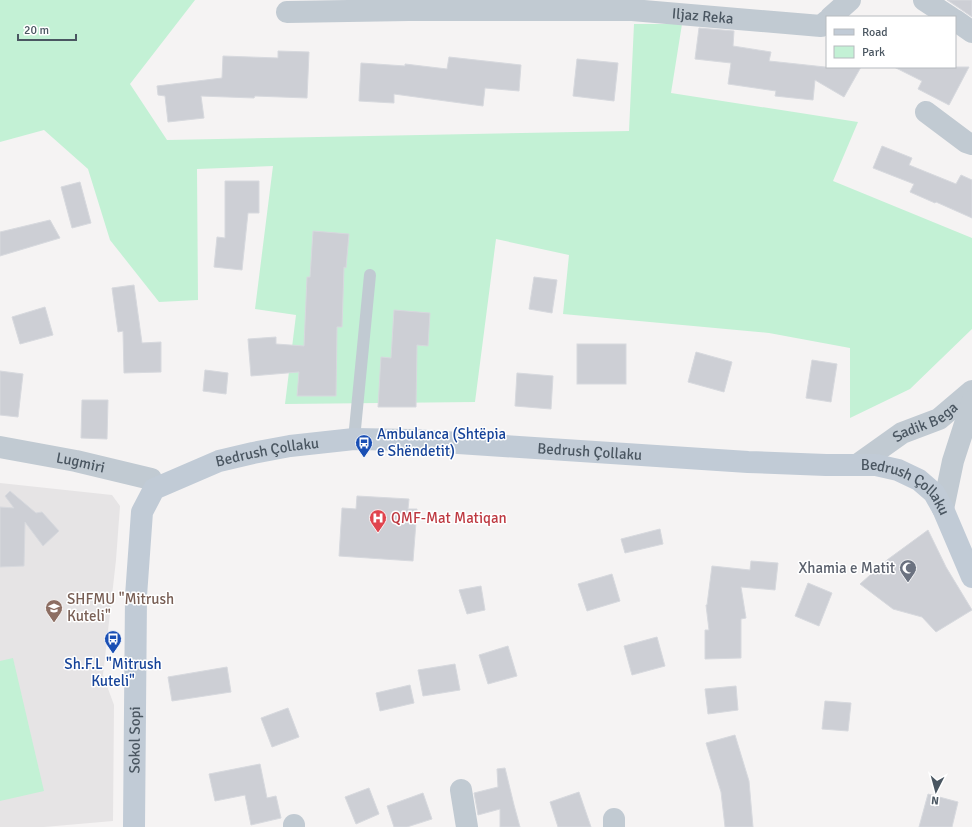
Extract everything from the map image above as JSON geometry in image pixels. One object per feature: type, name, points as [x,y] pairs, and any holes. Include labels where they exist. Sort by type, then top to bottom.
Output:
[{"type":"street","points":[[832,16],[850,0]]},
{"type":"street","points":[[924,0],[948,16]]},
{"type":"street","name":"Iljaz Reka","points":[[287,12],[409,10],[632,10],[821,26],[826,22]]},
{"type":"street","points":[[956,21],[972,32]]},
{"type":"street","points":[[926,112],[966,142],[972,144]]},
{"type":"street","name":"Sadik Bega","points":[[857,465],[902,433],[939,419],[972,391]]},
{"type":"street","name":"Sadik Bega","points":[[943,509],[953,461],[972,402]]},
{"type":"street","name":"Bedrush Çollaku","points":[[154,489],[219,462],[253,453],[290,446],[354,440],[442,441],[748,462],[876,465],[898,470],[919,480],[934,493],[943,509],[972,577]]},
{"type":"street","name":"Lugmiri","points":[[0,447],[76,461],[151,479],[154,489]]},
{"type":"street","name":"Sokol Sopi","points":[[134,827],[136,596],[142,512],[154,489]]},
{"type":"street","points":[[461,790],[467,827]]},
{"type":"lane","points":[[354,440],[370,275]]},
{"type":"shaded area","name":"SHFMU \"Mitrush Kuteli\"","points":[[0,483],[112,495],[120,506],[116,560],[103,675],[114,705],[113,821],[44,827],[0,827]]},
{"type":"green space","points":[[0,0],[195,0],[130,84],[167,140],[629,131],[634,24],[682,24],[671,93],[858,122],[833,181],[972,238],[972,329],[910,389],[850,418],[850,348],[769,333],[563,314],[569,255],[496,239],[475,402],[285,404],[296,315],[255,309],[273,166],[197,169],[198,300],[159,302],[110,240],[88,169],[44,130],[0,142]]},
{"type":"green space","points":[[13,658],[44,791],[0,801],[0,661]]},
{"type":"building","points":[[947,0],[972,0],[972,17],[959,8]]},
{"type":"building","points":[[699,28],[734,31],[733,46],[771,52],[769,61],[826,68],[860,68],[844,97],[815,80],[813,100],[775,96],[776,91],[728,84],[731,63],[695,59]]},
{"type":"building","points":[[278,51],[309,52],[307,98],[201,96],[204,118],[168,122],[165,96],[158,95],[157,86],[222,78],[223,56],[278,58]]},
{"type":"building","points":[[449,57],[521,65],[519,91],[485,88],[483,106],[394,94],[394,103],[359,101],[361,63],[405,66],[405,64],[447,69]]},
{"type":"building","points":[[577,59],[618,63],[614,101],[573,96]]},
{"type":"building","points":[[969,67],[949,105],[918,89],[922,81],[896,68]]},
{"type":"building","points":[[882,146],[912,158],[909,165],[956,184],[961,175],[972,180],[972,218],[910,192],[914,184],[873,168]]},
{"type":"building","points":[[225,181],[259,181],[259,213],[248,213],[242,270],[214,267],[217,237],[225,238]]},
{"type":"building","points":[[80,182],[91,223],[72,228],[61,187]]},
{"type":"building","points":[[50,220],[60,238],[0,256],[0,232]]},
{"type":"building","points":[[313,231],[349,234],[346,268],[344,267],[342,327],[337,327],[336,396],[297,396],[299,372],[251,376],[248,339],[276,337],[276,344],[304,346],[307,277],[310,277]]},
{"type":"building","points":[[534,277],[557,280],[552,313],[529,309]]},
{"type":"building","points":[[134,285],[142,343],[161,342],[161,372],[124,373],[123,331],[118,332],[112,288]]},
{"type":"building","points":[[45,307],[53,335],[20,344],[12,317]]},
{"type":"building","points":[[394,310],[430,313],[428,346],[417,345],[416,407],[378,407],[381,357],[391,358]]},
{"type":"building","points":[[577,344],[626,344],[626,384],[577,384]]},
{"type":"building","points":[[696,352],[732,362],[724,392],[688,382]]},
{"type":"building","points":[[812,360],[837,364],[831,402],[806,398]]},
{"type":"building","points":[[205,370],[228,373],[226,394],[203,391]]},
{"type":"building","points":[[0,371],[23,374],[18,417],[0,415]]},
{"type":"building","points":[[517,373],[553,376],[551,409],[515,406]]},
{"type":"building","points":[[82,400],[108,400],[107,439],[81,438]]},
{"type":"building","points":[[10,491],[36,513],[42,512],[59,531],[43,546],[25,522],[24,566],[0,567],[0,507],[14,508],[5,496]]},
{"type":"building","name":"QMF-Mat Matiqan","points":[[357,496],[409,499],[408,509],[417,509],[413,561],[339,556],[342,508],[356,509]]},
{"type":"building","points":[[660,529],[663,544],[625,553],[621,539]]},
{"type":"building","name":"Xhamia e Matit","points":[[928,530],[946,567],[972,610],[936,632],[922,617],[893,609],[860,584],[887,560]]},
{"type":"building","points":[[751,561],[778,563],[775,590],[741,587],[746,618],[741,619],[741,658],[705,659],[705,630],[709,630],[706,605],[712,566],[750,570]]},
{"type":"building","points":[[612,574],[620,601],[587,611],[578,584]]},
{"type":"building","points":[[808,583],[832,593],[819,626],[795,616]]},
{"type":"building","points":[[481,586],[485,610],[467,614],[459,590]]},
{"type":"building","points":[[657,637],[665,666],[632,675],[624,646]]},
{"type":"building","points":[[508,646],[517,676],[488,684],[479,655]]},
{"type":"building","points":[[455,664],[460,690],[423,696],[418,670]]},
{"type":"building","points":[[227,667],[231,692],[172,701],[168,677]]},
{"type":"building","points":[[410,685],[414,703],[380,711],[376,693]]},
{"type":"building","points":[[736,686],[738,710],[708,714],[705,689]]},
{"type":"building","points":[[825,701],[851,703],[848,731],[822,729]]},
{"type":"building","points":[[288,708],[299,737],[272,747],[261,718]]},
{"type":"building","points":[[735,735],[749,781],[753,827],[725,827],[721,792],[706,743]]},
{"type":"building","points":[[260,764],[267,798],[276,796],[281,818],[251,825],[245,795],[215,801],[209,774]]},
{"type":"building","points":[[505,768],[520,827],[500,827],[500,809],[478,815],[474,793],[498,787],[497,769]]},
{"type":"building","points":[[369,788],[379,814],[356,824],[345,797]]},
{"type":"building","points":[[579,792],[591,827],[558,827],[550,802]]},
{"type":"building","points":[[423,793],[432,819],[407,827],[394,827],[387,806]]},
{"type":"building","points":[[928,794],[958,802],[952,827],[919,827]]},
{"type":"place","name":"Ambulanca (Shtëpia e Shëndetit)","points":[[364,458]]},
{"type":"place","name":"QMF-Mat Matiqan","points":[[378,533]]},
{"type":"place","name":"Xhamia e Matit","points":[[908,583]]},
{"type":"place","name":"SHFMU \"Mitrush Kuteli\"","points":[[54,623]]},
{"type":"place","name":"Sh.F.L \"Mitrush Kuteli\"","points":[[113,654]]}]
